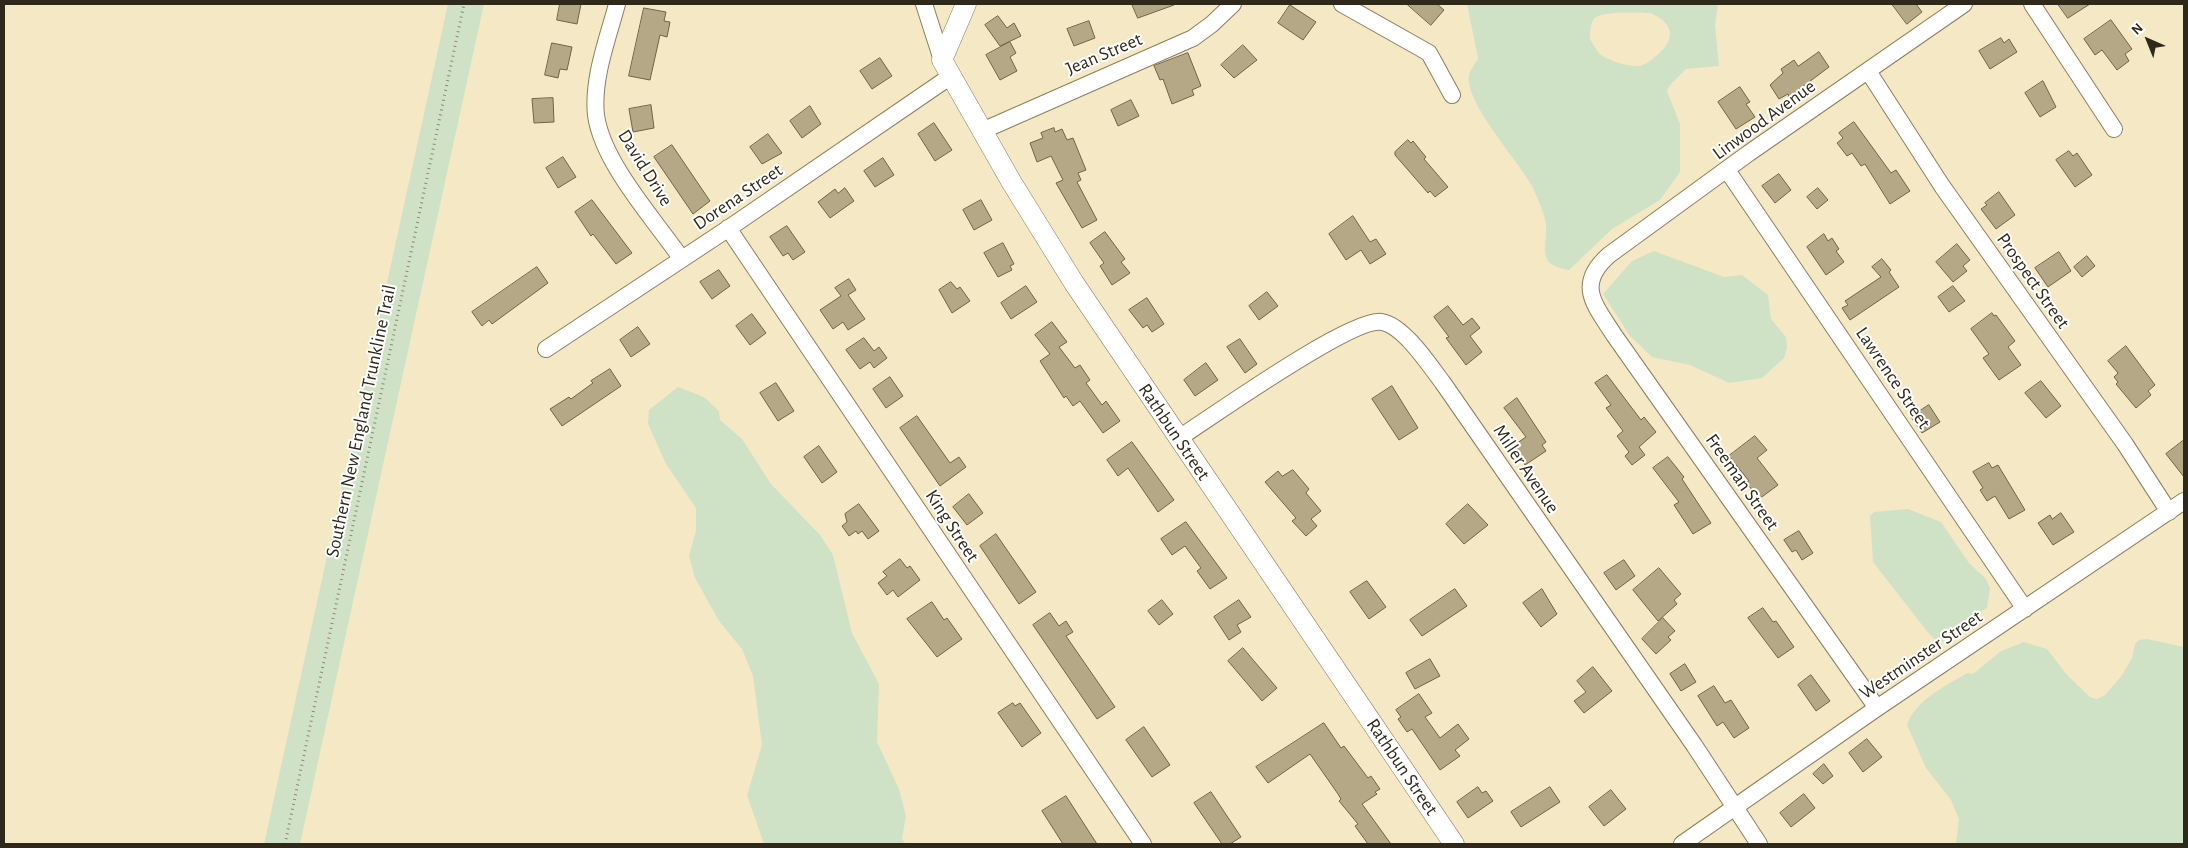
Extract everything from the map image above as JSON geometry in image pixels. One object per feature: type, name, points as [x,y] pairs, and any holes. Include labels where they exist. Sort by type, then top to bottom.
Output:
[{"type":"street","name":"David Drive","points":[[617,4],[597,92],[596,114],[600,131],[608,154],[681,258]]},
{"type":"street","name":"Rathbun Street","points":[[924,4],[946,68],[984,130],[1012,183],[1074,284],[1454,844]]},
{"type":"street","points":[[946,68],[966,4]]},
{"type":"street","name":"Jean Street","points":[[984,130],[1193,38],[1212,24],[1232,4]]},
{"type":"street","points":[[1342,4],[1429,53],[1452,95]]},
{"type":"street","name":"Linwood Avenue","points":[[1593,274],[1609,256],[1727,170],[1964,4]]},
{"type":"street","points":[[2032,4],[2114,129]]},
{"type":"street","name":"Dorena Street","points":[[546,349],[728,228],[946,68]]},
{"type":"street","name":"Prospect Street","points":[[1868,71],[1942,186],[2125,444],[2169,512]]},
{"type":"street","name":"Lawrence Street","points":[[1727,170],[2025,609]]},
{"type":"street","name":"King Street","points":[[728,228],[1143,844]]},
{"type":"street","name":"Freeman Street","points":[[1593,274],[1590,282],[1591,297],[1599,312],[1877,708]]},
{"type":"street","name":"Miller Avenue","points":[[1179,438],[1286,367],[1357,328],[1371,322],[1383,322],[1395,328],[1420,352],[1443,383],[1759,844]]},
{"type":"street","name":"Westminster Street","points":[[1682,844],[1877,708],[2184,501]]},
{"type":"path","name":"Southern New England Trunkline Trail","points":[[285,844],[464,4]]},
{"type":"green space","points":[[448,4],[484,4],[300,844],[264,844]]},
{"type":"green space","points":[[1467,4],[1718,4],[1715,25],[1719,66],[1686,69],[1670,85],[1667,91],[1680,124],[1680,172],[1660,200],[1612,229],[1569,270],[1559,268],[1547,260],[1545,255],[1546,221],[1534,190],[1493,131],[1475,100],[1470,86],[1469,75],[1478,58]],"holes":[[[1650,13],[1664,22],[1670,32],[1667,44],[1650,61],[1641,65],[1625,65],[1601,55],[1590,39],[1590,29],[1594,19],[1604,14]]]},
{"type":"green space","points":[[1654,251],[1724,277],[1742,275],[1768,295],[1771,319],[1786,337],[1787,348],[1784,358],[1762,378],[1729,383],[1690,365],[1652,357],[1630,336],[1603,294],[1632,261]]},
{"type":"green space","points":[[678,387],[704,397],[719,411],[720,420],[742,439],[771,484],[820,535],[833,555],[852,633],[879,684],[877,742],[899,789],[906,816],[902,838],[905,844],[764,844],[747,795],[762,745],[753,676],[742,649],[719,621],[695,578],[689,556],[696,531],[696,508],[666,464],[648,424],[649,410]]},
{"type":"green space","points":[[1908,509],[1941,522],[1969,563],[1986,579],[1990,588],[1987,608],[1963,622],[1945,642],[1935,640],[1926,630],[1873,562],[1870,516],[1874,512]]},
{"type":"green space","points":[[2147,639],[2184,647],[2184,844],[1956,844],[1959,819],[1951,800],[1926,768],[1907,725],[1917,708],[1932,694],[1950,683],[1967,673],[1973,674],[2001,651],[2024,642],[2047,649],[2068,676],[2090,697],[2097,699],[2105,695],[2122,675],[2132,658],[2135,644],[2139,640]]},
{"type":"building","points":[[560,4],[581,4],[577,24],[557,20]]},
{"type":"building","points":[[1132,4],[1173,4],[1174,5],[1138,18]]},
{"type":"building","points":[[1407,4],[1437,4],[1444,10],[1431,25]]},
{"type":"building","points":[[1892,4],[1916,4],[1922,12],[1907,24]]},
{"type":"building","points":[[2058,4],[2090,4],[2068,18]]},
{"type":"building","points":[[1290,5],[1316,22],[1303,40],[1278,23]]},
{"type":"building","points":[[644,8],[666,12],[664,21],[670,22],[667,37],[660,35],[650,80],[629,76]]},
{"type":"building","points":[[998,16],[1007,28],[1014,23],[1021,36],[1000,46],[985,25]]},
{"type":"building","points":[[2111,20],[2132,49],[2125,54],[2129,61],[2117,70],[2102,50],[2095,55],[2084,39]]},
{"type":"building","points":[[1089,21],[1095,38],[1074,46],[1067,29]]},
{"type":"building","points":[[2001,38],[2004,43],[2009,39],[2017,52],[1990,69],[1979,51]]},
{"type":"building","points":[[1010,42],[1016,53],[1010,57],[1017,71],[1000,80],[986,55]]},
{"type":"building","points":[[552,43],[572,47],[567,70],[560,69],[558,78],[545,75]]},
{"type":"building","points":[[1243,45],[1257,60],[1234,78],[1221,65]]},
{"type":"building","points":[[1819,52],[1829,67],[1789,97],[1788,94],[1779,99],[1770,85],[1783,73],[1781,69],[1794,60],[1798,66]]},
{"type":"building","points":[[1188,53],[1201,86],[1192,90],[1194,95],[1172,104],[1163,79],[1160,80],[1154,66]]},
{"type":"building","points":[[880,58],[892,76],[872,89],[860,71]]},
{"type":"building","points":[[2043,81],[2056,107],[2040,117],[2025,93]]},
{"type":"building","points":[[1740,87],[1750,102],[1746,104],[1755,117],[1736,129],[1718,102]]},
{"type":"building","points":[[553,98],[554,122],[534,123],[532,99]]},
{"type":"building","points":[[1131,100],[1139,116],[1118,126],[1111,110]]},
{"type":"building","points":[[651,105],[654,128],[633,132],[629,109]]},
{"type":"building","points":[[810,106],[821,124],[802,138],[790,121]]},
{"type":"building","points":[[1854,122],[1891,173],[1896,170],[1910,191],[1890,204],[1865,164],[1861,166],[1852,153],[1847,156],[1837,143],[1843,138],[1839,133]]},
{"type":"building","points":[[934,123],[952,150],[935,161],[918,134]]},
{"type":"building","points":[[1054,128],[1055,132],[1062,129],[1067,140],[1073,138],[1086,170],[1078,173],[1081,180],[1077,182],[1097,220],[1082,228],[1056,183],[1063,180],[1051,156],[1037,162],[1030,143],[1043,138],[1041,133]]},
{"type":"building","points":[[768,134],[782,153],[762,164],[750,147]]},
{"type":"building","points":[[1408,140],[1411,143],[1413,141],[1426,157],[1424,159],[1448,187],[1435,197],[1430,191],[1428,193],[1395,155],[1395,152]]},
{"type":"building","points":[[672,145],[710,201],[693,214],[654,157]]},
{"type":"building","points":[[2069,151],[2073,156],[2077,153],[2092,175],[2075,187],[2056,160]]},
{"type":"building","points":[[563,157],[576,177],[558,188],[546,168]]},
{"type":"building","points":[[883,158],[894,175],[875,187],[864,171]]},
{"type":"building","points":[[1779,174],[1791,190],[1775,203],[1762,186]]},
{"type":"building","points":[[845,188],[854,201],[830,218],[818,202],[835,189],[838,193]]},
{"type":"building","points":[[1818,188],[1828,200],[1817,209],[1807,197]]},
{"type":"building","points":[[1999,192],[2015,215],[1996,229],[1981,209],[1987,205],[1985,203]]},
{"type":"building","points":[[592,200],[632,253],[616,264],[593,234],[591,236],[575,212]]},
{"type":"building","points":[[981,200],[992,220],[974,230],[963,210]]},
{"type":"building","points":[[1353,216],[1370,242],[1376,239],[1386,254],[1370,264],[1361,250],[1346,260],[1329,234]]},
{"type":"building","points":[[787,226],[805,252],[793,260],[788,253],[783,256],[770,237]]},
{"type":"building","points":[[1105,232],[1125,259],[1121,262],[1130,273],[1112,285],[1100,266],[1104,263],[1090,243]]},
{"type":"building","points":[[1824,234],[1828,241],[1832,238],[1839,249],[1836,251],[1844,262],[1826,275],[1807,247]]},
{"type":"building","points":[[1003,243],[1014,264],[1010,266],[1012,270],[998,277],[984,253]]},
{"type":"building","points":[[1957,244],[1970,260],[1963,266],[1967,271],[1953,282],[1936,262]]},
{"type":"building","points":[[2059,252],[2071,271],[2048,287],[2035,268]]},
{"type":"building","points":[[2087,256],[2095,266],[2082,277],[2074,267]]},
{"type":"building","points":[[1882,259],[1891,270],[1889,272],[1899,287],[1850,320],[1842,308],[1848,305],[1845,301],[1881,277],[1872,267]]},
{"type":"building","points":[[537,267],[548,283],[492,324],[489,320],[482,326],[472,312]]},
{"type":"building","points":[[719,270],[730,286],[712,299],[700,282]]},
{"type":"building","points":[[849,279],[856,290],[848,295],[865,319],[848,330],[843,322],[833,329],[820,310],[841,296],[835,288]]},
{"type":"building","points":[[951,282],[957,289],[960,287],[970,301],[952,313],[939,290]]},
{"type":"building","points":[[1026,286],[1037,302],[1011,319],[1001,303]]},
{"type":"building","points":[[1953,286],[1965,301],[1949,312],[1938,297]]},
{"type":"building","points":[[1267,292],[1278,306],[1259,320],[1249,306]]},
{"type":"building","points":[[1147,298],[1164,324],[1152,332],[1147,325],[1143,328],[1129,310]]},
{"type":"building","points":[[1448,306],[1463,325],[1472,318],[1480,328],[1470,336],[1482,352],[1466,365],[1446,338],[1449,337],[1434,317]]},
{"type":"building","points":[[1992,313],[1994,316],[1996,315],[2015,341],[2008,347],[2021,365],[1999,380],[1983,358],[1989,354],[1971,329]]},
{"type":"building","points":[[752,314],[766,333],[750,345],[736,326]]},
{"type":"building","points":[[1052,322],[1067,342],[1059,347],[1075,368],[1080,365],[1090,380],[1086,383],[1102,405],[1106,401],[1120,421],[1103,433],[1080,401],[1073,406],[1066,396],[1064,398],[1040,361],[1050,354],[1035,335]]},
{"type":"building","points":[[638,327],[650,344],[631,357],[620,340]]},
{"type":"building","points":[[864,338],[874,351],[879,347],[887,358],[874,368],[870,362],[860,369],[846,350]]},
{"type":"building","points":[[1240,339],[1257,364],[1245,373],[1227,347]]},
{"type":"building","points":[[2126,346],[2155,385],[2148,391],[2151,395],[2136,408],[2116,384],[2118,382],[2114,377],[2118,373],[2108,361]]},
{"type":"building","points":[[1206,363],[1218,380],[1195,396],[1184,380]]},
{"type":"building","points":[[610,369],[621,386],[562,426],[550,409],[569,397],[571,399],[593,383],[591,381]]},
{"type":"building","points":[[1607,375],[1641,420],[1644,417],[1656,432],[1639,447],[1645,455],[1632,465],[1625,456],[1629,452],[1617,436],[1623,431],[1606,408],[1611,405],[1595,383]]},
{"type":"building","points":[[890,377],[903,396],[886,408],[873,389]]},
{"type":"building","points":[[2041,381],[2061,406],[2046,418],[2025,393]]},
{"type":"building","points":[[776,383],[794,411],[778,421],[760,393]]},
{"type":"building","points":[[1392,386],[1418,428],[1399,440],[1372,399]]},
{"type":"building","points":[[1517,398],[1546,442],[1542,445],[1546,451],[1525,465],[1515,450],[1517,449],[1514,445],[1526,437],[1504,408]]},
{"type":"building","points":[[1929,405],[1940,422],[1922,433],[1911,417]]},
{"type":"building","points":[[917,416],[950,463],[959,457],[966,467],[940,486],[900,428]]},
{"type":"building","points":[[1755,436],[1767,450],[1757,458],[1778,485],[1759,499],[1746,482],[1749,481],[1729,456]]},
{"type":"building","points":[[2184,440],[2184,477],[2166,454]]},
{"type":"building","points":[[1132,442],[1174,500],[1158,512],[1128,468],[1118,476],[1107,460]]},
{"type":"building","points":[[819,446],[837,472],[822,483],[804,457]]},
{"type":"building","points":[[1668,457],[1684,477],[1682,479],[1711,523],[1693,534],[1674,505],[1679,502],[1653,468]]},
{"type":"building","points":[[1989,463],[1992,468],[1998,465],[2025,510],[2009,519],[1995,496],[1987,501],[1980,490],[1983,488],[1973,472]]},
{"type":"building","points":[[1293,470],[1309,489],[1306,493],[1321,511],[1311,519],[1317,526],[1306,536],[1292,521],[1296,518],[1265,482],[1278,471],[1282,476]]},
{"type":"building","points":[[969,494],[983,513],[967,525],[953,507]]},
{"type":"building","points":[[859,504],[879,531],[868,539],[862,531],[858,534],[856,531],[849,536],[842,526],[847,522],[845,514]]},
{"type":"building","points":[[1468,504],[1488,525],[1464,544],[1446,524]]},
{"type":"building","points":[[2061,513],[2074,532],[2053,545],[2038,523],[2050,515],[2052,519]]},
{"type":"building","points":[[1186,522],[1227,578],[1210,589],[1197,571],[1201,568],[1185,546],[1172,555],[1161,539]]},
{"type":"building","points":[[1799,531],[1813,553],[1802,560],[1796,550],[1792,552],[1784,540]]},
{"type":"building","points":[[996,534],[1036,592],[1019,604],[980,546]]},
{"type":"building","points":[[900,559],[907,568],[910,566],[920,580],[898,597],[893,590],[887,595],[878,583],[887,576],[883,572]]},
{"type":"building","points":[[1624,560],[1635,576],[1616,590],[1604,573]]},
{"type":"building","points":[[1659,568],[1681,594],[1674,600],[1677,604],[1658,621],[1633,590]]},
{"type":"building","points":[[1367,581],[1386,607],[1369,619],[1350,592]]},
{"type":"building","points":[[1455,589],[1467,606],[1422,636],[1410,620]]},
{"type":"building","points":[[1542,589],[1557,614],[1541,627],[1523,603]]},
{"type":"building","points":[[1162,600],[1173,614],[1159,625],[1148,611]]},
{"type":"building","points":[[1239,600],[1251,617],[1237,625],[1241,632],[1229,640],[1214,617]]},
{"type":"building","points":[[932,602],[944,620],[947,618],[962,639],[937,657],[907,619]]},
{"type":"building","points":[[1763,608],[1773,622],[1776,621],[1794,647],[1778,658],[1748,618]]},
{"type":"building","points":[[1050,613],[1059,626],[1066,621],[1073,632],[1066,636],[1115,707],[1097,719],[1033,625]]},
{"type":"building","points":[[1663,618],[1675,631],[1668,637],[1671,640],[1656,654],[1642,639]]},
{"type":"building","points":[[1243,648],[1277,688],[1262,701],[1228,661]]},
{"type":"building","points":[[1430,659],[1440,676],[1415,689],[1406,673]]},
{"type":"building","points":[[1685,664],[1696,682],[1681,691],[1670,674]]},
{"type":"building","points":[[1593,667],[1612,691],[1584,713],[1574,701],[1586,692],[1577,681]]},
{"type":"building","points":[[1811,675],[1830,701],[1816,711],[1798,685]]},
{"type":"building","points":[[1714,686],[1725,703],[1731,700],[1749,728],[1734,738],[1723,722],[1717,726],[1698,696]]},
{"type":"building","points":[[1419,694],[1432,713],[1425,717],[1440,738],[1458,724],[1469,739],[1455,750],[1460,756],[1440,770],[1412,729],[1407,732],[1398,719],[1401,717],[1396,710]]},
{"type":"building","points":[[1013,703],[1015,706],[1020,703],[1041,733],[1022,747],[998,713]]},
{"type":"building","points":[[1324,723],[1341,748],[1344,746],[1368,778],[1371,776],[1380,789],[1375,792],[1377,794],[1362,804],[1391,844],[1368,844],[1355,826],[1358,824],[1339,801],[1341,799],[1338,794],[1310,754],[1268,783],[1256,767]]},
{"type":"building","points":[[1144,727],[1170,765],[1152,777],[1126,740]]},
{"type":"building","points":[[1867,739],[1882,757],[1863,772],[1849,753]]},
{"type":"building","points":[[1824,764],[1833,776],[1823,784],[1813,774]]},
{"type":"building","points":[[1478,787],[1482,793],[1486,791],[1493,801],[1468,818],[1457,802]]},
{"type":"building","points":[[1550,787],[1560,802],[1521,827],[1511,812]]},
{"type":"building","points":[[1611,790],[1626,809],[1604,826],[1589,807]]},
{"type":"building","points":[[1211,792],[1241,837],[1230,844],[1222,844],[1194,803]]},
{"type":"building","points":[[1804,794],[1815,808],[1791,827],[1780,813]]},
{"type":"building","points":[[1066,796],[1097,844],[1063,844],[1042,811]]}]
